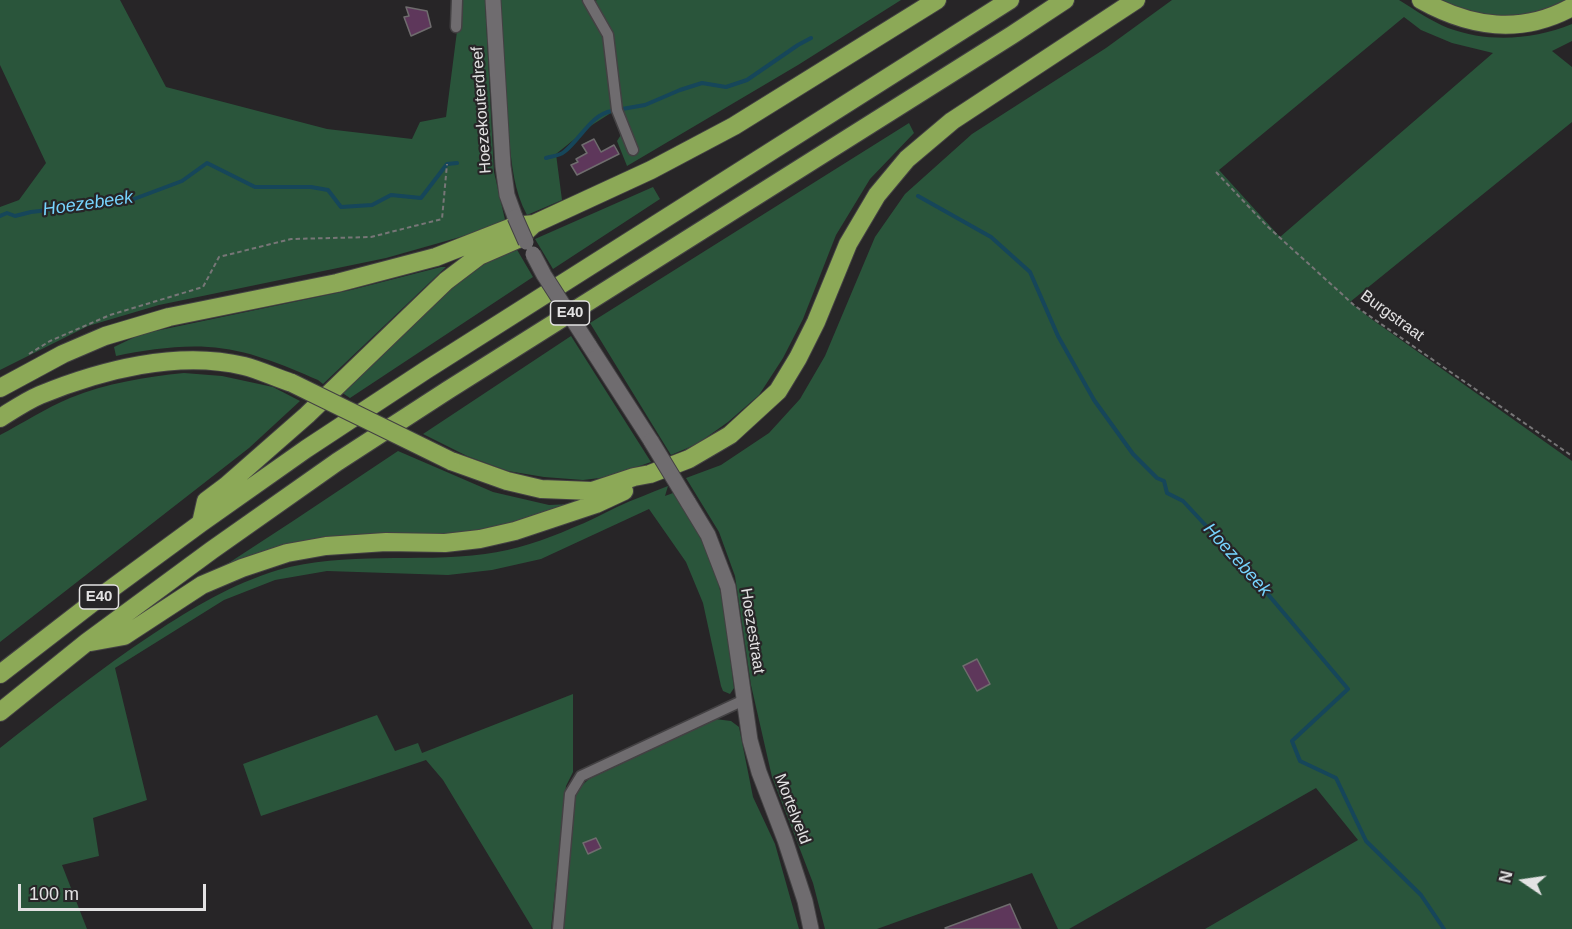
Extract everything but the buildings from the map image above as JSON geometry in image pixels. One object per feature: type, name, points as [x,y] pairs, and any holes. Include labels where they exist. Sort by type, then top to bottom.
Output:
[{"type":"highway","points":[[0,388],[63,354],[105,336],[158,320],[337,283],[436,257],[515,226],[534,224],[662,165],[735,126],[937,0]]},
{"type":"highway","name":"E40","points":[[0,674],[96,600],[306,449],[426,370],[1010,0]]},
{"type":"highway","name":"E40","points":[[0,712],[87,642],[212,550],[338,462],[1065,0]]},
{"type":"highway","points":[[0,418],[39,396],[100,374],[133,366],[188,361],[212,362],[243,366],[292,383],[451,461],[507,482],[541,489],[592,491],[650,474],[689,459],[730,435],[778,391],[816,322],[848,244],[877,195],[908,159],[952,121],[1136,0]]},
{"type":"highway","points":[[1421,0],[1439,10],[1476,23],[1510,26],[1548,18],[1572,7]]},
{"type":"highway","points":[[201,523],[206,501],[307,415],[446,281],[479,256],[518,239],[534,224]]},
{"type":"highway","points":[[87,642],[124,636],[202,585],[242,568],[287,553],[336,545],[386,542],[445,543],[480,539],[515,531],[596,504],[637,486],[650,474]]},
{"type":"street","name":"Hoezekouterdreef","points":[[456,27],[457,0]]},
{"type":"street","name":"Hoezekouterdreef","points":[[493,0],[502,166],[507,195],[515,217]]},
{"type":"street","points":[[588,0],[608,35],[617,110],[633,150]]},
{"type":"street","name":"Hoezestraat","points":[[515,217],[544,274],[708,535],[728,587],[744,700]]},
{"type":"street","points":[[558,929],[570,794],[581,776],[744,700]]},
{"type":"street","name":"Mortelveld","points":[[744,700],[750,740],[759,772],[785,840],[805,901],[811,929]]},
{"type":"path","points":[[20,359],[50,342],[110,315],[203,287],[219,257],[291,239],[371,237],[442,219],[447,164]]},
{"type":"path","name":"Burgstraat","points":[[1216,172],[1267,226],[1355,306],[1572,456]]},
{"type":"green space","points":[[0,0],[120,0],[166,87],[327,129],[412,139],[420,122],[446,117],[461,0],[485,0],[494,172],[506,224],[386,258],[159,305],[88,326],[0,370],[0,207],[19,200],[46,163],[0,65]]},
{"type":"green space","points":[[498,0],[584,0],[603,36],[614,111],[592,125],[556,154],[562,200],[527,215],[516,188],[511,159]]},
{"type":"green space","points":[[901,0],[798,65],[627,166],[617,141],[626,127],[611,32],[595,1]]},
{"type":"green space","points":[[1172,0],[1399,0],[1448,28],[1495,38],[1526,36],[1572,24],[1572,41],[1552,51],[1572,67],[1572,122],[1350,302],[1572,461],[1572,929],[1205,929],[1358,840],[1316,788],[1069,929],[1058,929],[1032,873],[877,929],[825,929],[813,883],[772,777],[751,685],[735,576],[719,532],[686,478],[721,465],[769,433],[800,399],[825,356],[875,237],[905,194],[972,134],[1106,48]],"holes":[[[1404,17],[1421,30],[1452,43],[1493,53],[1280,237],[1219,170]]]},
{"type":"green space","points":[[1442,0],[1569,0],[1536,13],[1501,17],[1466,11]]},
{"type":"green space","points":[[909,123],[914,133],[870,179],[836,235],[803,319],[783,358],[759,395],[728,422],[697,444],[671,455],[590,323]]},
{"type":"green space","points":[[653,187],[660,199],[553,269],[535,239]]},
{"type":"green space","points":[[516,248],[533,277],[350,398],[341,392],[480,264]]},
{"type":"green space","points":[[446,267],[323,384],[264,359],[222,348],[174,347],[116,356],[114,347],[141,334],[351,290]]},
{"type":"green space","points":[[571,336],[651,462],[608,477],[583,480],[544,477],[508,471],[467,456],[423,434]]},
{"type":"green space","points":[[184,373],[222,376],[273,387],[300,401],[249,448],[0,642],[0,435],[52,406],[98,388],[126,381]]},
{"type":"green space","points":[[398,451],[493,492],[549,505],[572,504],[507,528],[221,568],[293,521]]},
{"type":"green space","points":[[668,486],[665,496],[673,493],[691,521],[706,550],[718,584],[727,628],[734,688],[730,694],[723,691],[721,686],[703,603],[686,562],[649,509],[541,559],[492,570],[448,575],[327,571],[275,580],[224,600],[115,668],[147,800],[93,818],[99,856],[62,865],[87,929],[0,929],[0,748],[94,675],[153,634],[213,598],[245,582],[278,570],[329,561],[433,558],[507,550],[562,532]]},
{"type":"green space","points":[[573,694],[573,772],[566,786],[551,929],[533,929],[443,780],[426,760],[261,816],[243,764],[377,715],[395,751],[418,743],[422,753]]},
{"type":"green space","points":[[715,719],[731,721],[739,727],[753,797],[775,844],[799,929],[561,929],[574,797],[578,789],[589,779]]},
{"type":"waterway","name":"Hoezebeek","points":[[622,109],[645,105],[702,83],[726,87],[747,80],[811,38]]},
{"type":"waterway","name":"Hoezebeek","points":[[546,158],[564,152],[592,122],[612,111]]},
{"type":"waterway","name":"Hoezebeek","points":[[0,216],[7,213],[15,216],[134,199],[182,181],[207,163],[255,187],[311,187],[328,190],[341,207],[372,205],[391,195],[421,198],[447,164],[457,163]]},
{"type":"waterway","name":"Hoezebeek","points":[[918,196],[991,237],[1030,272],[1058,336],[1094,400],[1133,454],[1157,478],[1164,481],[1167,493],[1183,501],[1250,573],[1348,689],[1292,741],[1300,761],[1336,778],[1366,841],[1421,895],[1444,929]]}]
